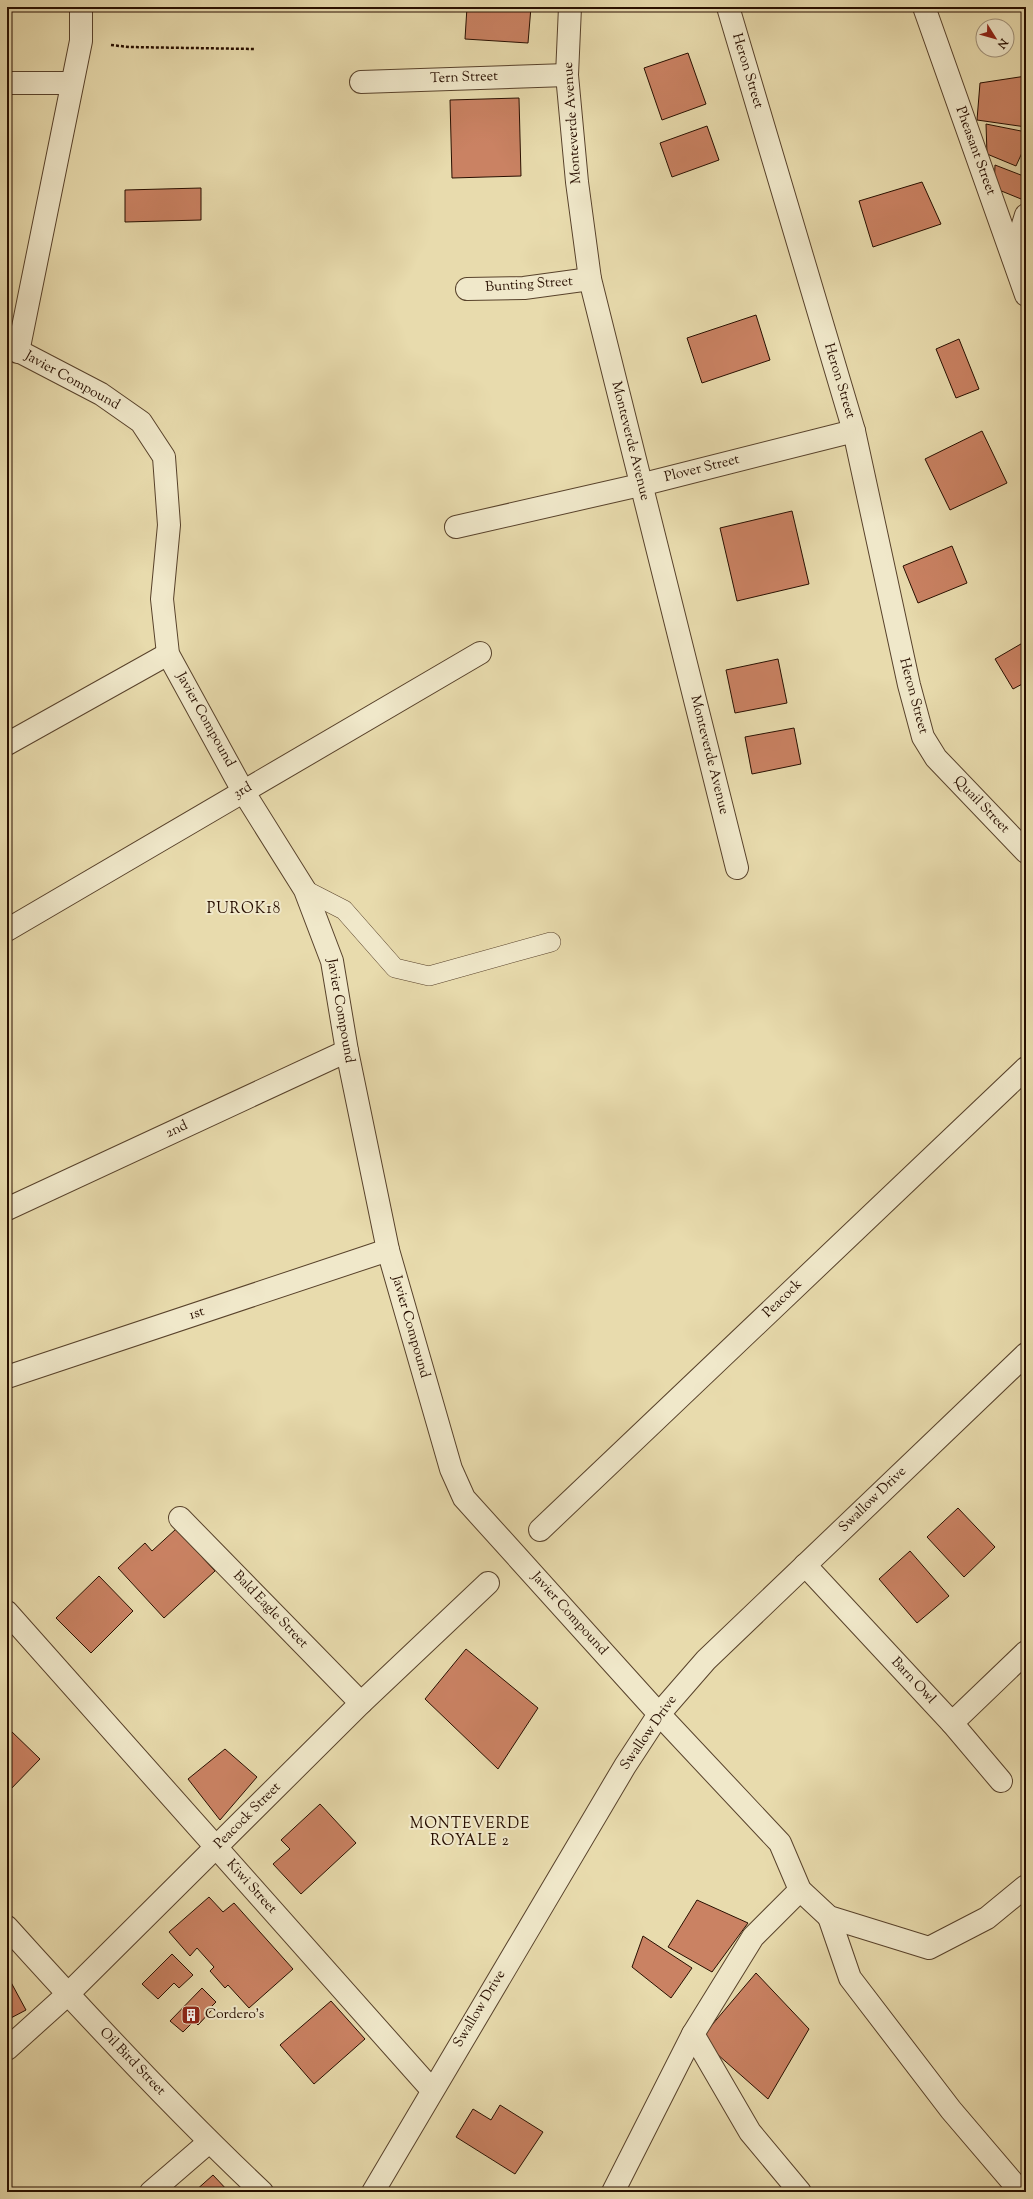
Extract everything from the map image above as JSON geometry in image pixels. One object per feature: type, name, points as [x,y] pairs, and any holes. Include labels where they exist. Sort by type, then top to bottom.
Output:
[{"type":"street","points":[[13,348],[81,41],[81,7]]},
{"type":"street","name":"Monteverde Avenue","points":[[570,7],[567,75],[577,182],[590,279],[640,485],[737,868]]},
{"type":"street","name":"Heron Street","points":[[728,7],[854,431],[909,685],[923,737],[936,758]]},
{"type":"street","name":"Pheasant Street","points":[[924,7],[1026,295]]},
{"type":"street","name":"Tern Street","points":[[361,82],[567,75]]},
{"type":"street","points":[[7,83],[72,83]]},
{"type":"street","points":[[1013,257],[1026,215]]},
{"type":"street","name":"Bunting Street","points":[[467,289],[524,288],[590,279]]},
{"type":"street","name":"Javier Compound","points":[[13,348],[101,394],[141,422],[164,457],[169,525],[162,599],[168,654],[244,791],[305,890],[332,961],[347,1051],[388,1250],[451,1469],[464,1498],[659,1714],[780,1843],[800,1890]]},
{"type":"street","name":"Plover Street","points":[[456,527],[640,485],[854,431]]},
{"type":"street","name":"3rd","points":[[7,930],[480,653]]},
{"type":"street","points":[[7,744],[168,654]]},
{"type":"street","name":"Quail Street","points":[[936,758],[1026,852]]},
{"type":"street","name":"2nd","points":[[7,1209],[347,1051]]},
{"type":"street","name":"Peacock","points":[[540,1530],[1026,1068]]},
{"type":"street","name":"1st","points":[[7,1377],[388,1250]]},
{"type":"street","name":"Swallow Drive","points":[[373,2192],[625,1766],[659,1714],[706,1660],[1026,1354]]},
{"type":"street","name":"Bald Eagle Street","points":[[180,1518],[361,1703]]},
{"type":"street","name":"Barn Owl","points":[[805,1565],[952,1723],[1001,1781]]},
{"type":"street","name":"Peacock Street","points":[[7,2049],[68,1994],[361,1703],[488,1583]]},
{"type":"street","name":"Kiwi Street","points":[[7,1612],[432,2090]]},
{"type":"street","points":[[952,1723],[1026,1652]]},
{"type":"street","points":[[613,2192],[693,2034],[753,1937],[800,1890],[829,1917],[929,1948],[987,1918],[1026,1886]]},
{"type":"street","points":[[829,1917],[850,1978],[951,2110],[1021,2192]]},
{"type":"street","name":"Oil Bird Street","points":[[7,1927],[68,1994],[209,2142],[262,2192]]},
{"type":"street","points":[[693,2034],[750,2132],[800,2192]]},
{"type":"street","points":[[151,2192],[209,2142]]},
{"type":"lane","points":[[305,890],[344,910],[395,968],[429,976],[551,942]]},
{"type":"path","points":[[81,41],[129,47],[254,49]]},
{"type":"building","points":[[467,7],[531,7],[528,43],[465,39]]},
{"type":"building","points":[[688,53],[706,104],[662,120],[644,68]]},
{"type":"building","points":[[1026,76],[1026,127],[977,120],[980,83]]},
{"type":"building","points":[[519,98],[521,176],[452,178],[450,100]]},
{"type":"building","points":[[986,124],[1026,132],[1026,144],[1016,166],[987,154]]},
{"type":"building","points":[[707,126],[719,160],[672,177],[660,143]]},
{"type":"building","points":[[995,165],[1026,177],[1026,201],[994,188]]},
{"type":"building","points":[[922,182],[941,224],[873,247],[859,201]]},
{"type":"building","points":[[201,188],[201,220],[125,222],[125,190]]},
{"type":"building","points":[[756,315],[770,360],[702,383],[687,338]]},
{"type":"building","points":[[959,339],[979,389],[956,398],[936,349]]},
{"type":"building","points":[[982,431],[1007,483],[950,510],[925,459]]},
{"type":"building","points":[[792,511],[809,584],[737,601],[720,528]]},
{"type":"building","points":[[952,546],[967,583],[918,603],[903,566]]},
{"type":"building","points":[[1026,641],[1026,682],[1013,689],[995,659]]},
{"type":"building","points":[[778,659],[787,703],[735,713],[726,670]]},
{"type":"building","points":[[794,728],[801,764],[752,774],[745,737]]},
{"type":"building","points":[[958,1508],[995,1547],[964,1577],[927,1537]]},
{"type":"building","points":[[176,1529],[215,1571],[164,1618],[118,1568],[145,1543],[152,1551]]},
{"type":"building","points":[[910,1551],[949,1596],[917,1623],[879,1579]]},
{"type":"building","points":[[99,1576],[133,1611],[91,1653],[56,1618]]},
{"type":"building","points":[[466,1649],[538,1708],[498,1769],[425,1699]]},
{"type":"building","points":[[10,1730],[40,1759],[7,1793],[7,1733]]},
{"type":"building","points":[[225,1749],[257,1777],[220,1820],[188,1779]]},
{"type":"building","points":[[320,1804],[356,1843],[301,1894],[273,1864],[290,1849],[281,1840]]},
{"type":"building","points":[[209,1897],[223,1912],[234,1903],[293,1969],[249,2008],[228,1985],[225,1988],[210,1971],[214,1967],[197,1948],[190,1956],[169,1932]]},
{"type":"building","points":[[697,1900],[748,1923],[712,1972],[668,1947]]},
{"type":"building","points":[[643,1936],[692,1968],[671,1998],[632,1967]]},
{"type":"building","points":[[172,1954],[193,1975],[179,1988],[174,1983],[158,1999],[142,1984]]},
{"type":"building","points":[[756,1973],[809,2029],[768,2099],[700,2039]]},
{"type":"building","points":[[7,1975],[26,2010],[7,2020]]},
{"type":"building","name":"Cordero's","points":[[202,1988],[216,2002],[210,2008],[212,2010],[198,2025],[194,2021],[183,2032],[170,2021]]},
{"type":"building","points":[[331,2001],[365,2039],[314,2084],[280,2045]]},
{"type":"building","points":[[500,2105],[543,2132],[515,2174],[456,2137],[473,2109],[491,2120]]},
{"type":"building","points":[[213,2175],[229,2192],[194,2192]]},
{"type":"place","name":"Cordero's","points":[[191,2015]]},
{"type":"district","name":"PUROK18","points":[[244,909]]},
{"type":"district","name":"MONTEVERDE ROYALE 2","points":[[470,1832]]}]
